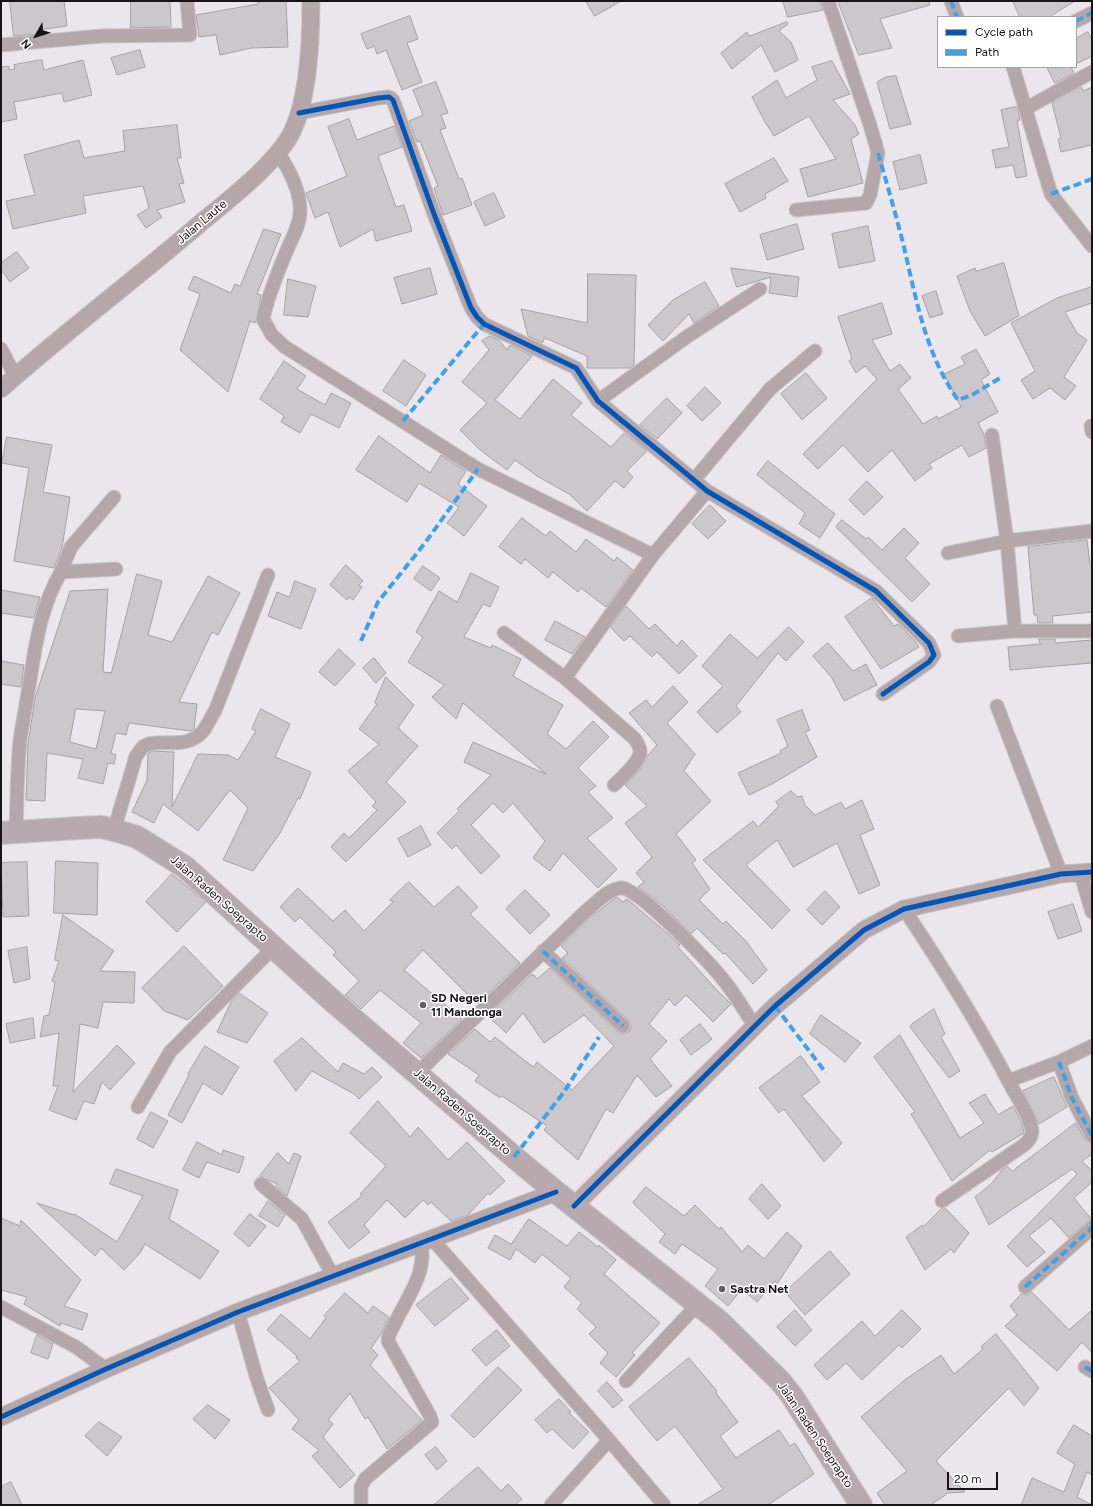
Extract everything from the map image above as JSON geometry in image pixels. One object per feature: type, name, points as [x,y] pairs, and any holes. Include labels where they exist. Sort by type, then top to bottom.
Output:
[{"type":"highway","name":"Jalan Raden Soeprapto","points":[[9,832],[101,827],[137,837],[185,867],[336,1004],[556,1192],[720,1322],[780,1381],[819,1438],[861,1505]]},
{"type":"street","points":[[1,45],[102,36],[190,34],[187,1]]},
{"type":"street","name":"Jalan Laute","points":[[1,389],[229,200],[278,152],[292,132],[299,113],[309,61],[311,1]]},
{"type":"street","points":[[796,210],[866,203],[870,195],[878,153],[828,1]]},
{"type":"street","points":[[951,1],[957,16]]},
{"type":"street","points":[[1077,20],[1092,13]]},
{"type":"street","points":[[1013,68],[1051,194],[1092,246]]},
{"type":"street","points":[[1025,109],[1092,72]]},
{"type":"street","points":[[299,113],[378,98],[389,97],[393,100],[434,214],[476,317],[484,324],[576,368],[598,401],[707,491],[876,591],[929,643],[934,654],[932,658],[883,694]]},
{"type":"street","points":[[278,152],[288,169],[298,195],[300,211],[297,226],[272,285],[263,319],[272,335],[285,347],[478,469],[653,555]]},
{"type":"street","points":[[598,401],[688,336],[760,289]]},
{"type":"street","points":[[1,349],[15,376]]},
{"type":"street","points":[[694,480],[770,390],[815,351]]},
{"type":"street","points":[[1092,426],[1092,432]]},
{"type":"street","points":[[992,435],[1007,541],[1015,631]]},
{"type":"street","points":[[565,678],[653,555],[707,491]]},
{"type":"street","points":[[9,832],[17,776],[20,740],[35,641],[42,612],[71,547],[114,497]]},
{"type":"street","points":[[948,553],[1007,541],[1092,531]]},
{"type":"street","points":[[61,572],[116,569]]},
{"type":"street","points":[[114,830],[136,756],[144,746],[152,744],[176,744],[187,741],[203,730],[215,711],[268,575]]},
{"type":"street","points":[[958,636],[1015,631],[1092,630]]},
{"type":"street","points":[[504,633],[565,678],[635,739],[640,747],[640,753],[636,760],[614,785]]},
{"type":"street","points":[[997,706],[1061,874]]},
{"type":"street","points":[[574,1206],[775,1006],[864,930],[904,909],[1061,874],[1086,872],[1092,912]]},
{"type":"street","points":[[417,1072],[586,911],[613,890],[621,888],[635,894],[678,932],[721,976],[755,1027]]},
{"type":"street","points":[[904,909],[953,983],[1008,1081],[1030,1125],[1031,1138],[1024,1145],[942,1201]]},
{"type":"street","points":[[138,1107],[170,1052],[274,947]]},
{"type":"street","points":[[543,951],[623,1026]]},
{"type":"street","points":[[1008,1081],[1059,1062],[1092,1046]]},
{"type":"street","points":[[1059,1062],[1072,1098],[1092,1136]]},
{"type":"street","points":[[261,1184],[302,1218],[333,1276]]},
{"type":"street","points":[[1,1418],[106,1369],[238,1312],[427,1242],[556,1192]]},
{"type":"street","points":[[1025,1287],[1092,1228]]},
{"type":"street","points":[[427,1242],[610,1440],[664,1505]]},
{"type":"street","points":[[361,1505],[361,1487],[365,1479],[432,1422],[388,1341],[391,1331],[418,1280],[427,1242]]},
{"type":"street","points":[[626,1381],[698,1304]]},
{"type":"street","points":[[1,1307],[76,1347],[106,1369]]},
{"type":"street","points":[[238,1312],[256,1376],[268,1410]]},
{"type":"street","points":[[551,1505],[610,1440]]},
{"type":"building","points":[[10,1],[64,1],[67,26],[39,30],[39,34],[14,36]]},
{"type":"building","points":[[131,1],[170,1],[171,27],[131,28]]},
{"type":"building","points":[[258,1],[286,1],[288,47],[251,48],[220,55],[216,35],[199,37],[196,15],[258,4]]},
{"type":"building","points":[[586,1],[621,1],[595,16]]},
{"type":"building","points":[[783,1],[820,1],[823,10],[788,17]]},
{"type":"building","points":[[838,1],[929,1],[930,5],[880,19],[892,48],[859,55]]},
{"type":"building","points":[[1013,1],[1075,1],[1051,16],[1020,16]]},
{"type":"building","points":[[410,16],[418,39],[407,43],[422,82],[402,90],[386,50],[377,54],[374,46],[367,49],[361,34]]},
{"type":"building","points":[[787,22],[788,24],[779,31],[791,42],[798,60],[775,72],[761,45],[732,69],[721,53],[747,32],[749,36]]},
{"type":"building","points":[[1088,32],[1092,40],[1092,56],[1077,64],[1077,38]]},
{"type":"building","points":[[140,50],[145,67],[117,75],[111,58]]},
{"type":"building","points":[[42,60],[44,70],[83,60],[92,95],[64,102],[62,93],[14,102],[17,119],[1,122],[1,67],[9,66],[9,70],[15,69],[14,65]]},
{"type":"building","points":[[832,61],[850,94],[833,100],[855,125],[859,134],[851,139],[863,183],[808,197],[800,169],[836,159],[809,116],[774,136],[752,97],[777,80],[786,98],[817,80],[812,67]]},
{"type":"building","points":[[1048,68],[1072,68],[1074,73],[1055,83]]},
{"type":"building","points":[[896,76],[911,124],[890,129],[877,82],[886,77]]},
{"type":"building","points":[[436,82],[448,113],[441,115],[446,128],[440,130],[459,179],[462,178],[472,205],[443,215],[434,188],[438,186],[420,141],[417,142],[409,121],[423,115],[413,90]]},
{"type":"building","points":[[1081,87],[1083,91],[1092,87],[1092,145],[1061,152],[1058,139],[1061,138],[1052,103]]},
{"type":"building","points":[[1017,107],[1020,120],[1017,121],[1027,176],[1016,178],[1013,165],[996,168],[992,150],[1009,147],[1001,110]]},
{"type":"building","points":[[349,119],[357,140],[394,126],[402,147],[378,156],[396,207],[404,205],[412,231],[376,241],[373,229],[340,247],[328,212],[315,218],[306,193],[347,176],[328,127]]},
{"type":"building","points":[[177,125],[181,158],[177,158],[184,183],[179,184],[185,202],[157,210],[162,217],[146,228],[137,215],[149,208],[143,186],[83,196],[86,213],[13,229],[6,201],[35,195],[24,155],[79,140],[84,158],[125,151],[123,131]]},
{"type":"building","points":[[920,155],[927,183],[900,190],[893,162]]},
{"type":"building","points":[[774,158],[788,181],[765,194],[766,198],[740,212],[725,184]]},
{"type":"building","points":[[494,193],[505,217],[485,226],[474,202]]},
{"type":"building","points":[[797,224],[804,249],[767,260],[760,235]]},
{"type":"building","points":[[868,226],[875,261],[839,268],[832,234]]},
{"type":"building","points":[[264,229],[281,234],[257,294],[261,295],[256,321],[255,323],[250,321],[228,392],[180,350],[200,294],[188,289],[194,276],[231,293],[235,284],[240,286]]},
{"type":"building","points":[[17,252],[29,268],[10,282],[1,270],[1,263]]},
{"type":"building","points":[[1004,263],[1019,316],[985,336],[970,311],[957,276],[975,268],[976,271]]},
{"type":"building","points":[[430,268],[437,294],[402,304],[394,278]]},
{"type":"building","points":[[731,268],[799,277],[797,297],[769,293],[771,277],[737,287]]},
{"type":"building","points":[[588,274],[636,275],[634,365],[630,368],[587,368],[587,356],[545,338],[542,343],[528,336],[521,309],[587,323]]},
{"type":"building","points":[[288,279],[316,286],[308,317],[284,315]]},
{"type":"building","points":[[705,282],[719,306],[694,323],[689,314],[663,341],[648,325],[673,300]]},
{"type":"building","points":[[1092,287],[1092,303],[1065,312],[1077,333],[1087,340],[1064,377],[1076,386],[1065,400],[1050,388],[1033,399],[1021,380],[1035,371],[1011,323],[1057,298]]},
{"type":"building","points":[[936,291],[943,314],[930,318],[922,296]]},
{"type":"building","points":[[882,303],[892,334],[872,340],[890,371],[900,364],[911,378],[898,389],[923,424],[937,416],[938,419],[961,407],[944,374],[965,364],[961,357],[976,349],[990,374],[981,380],[998,412],[978,423],[984,434],[986,448],[969,457],[962,445],[929,464],[932,468],[915,481],[892,450],[868,472],[843,445],[818,469],[803,454],[877,379],[865,366],[856,373],[849,361],[852,359],[838,317]]},
{"type":"building","points":[[490,336],[499,340],[507,350],[510,345],[532,356],[495,400],[520,419],[553,379],[582,403],[571,415],[611,447],[624,433],[647,451],[627,471],[633,477],[624,488],[615,481],[587,511],[569,494],[537,476],[515,460],[507,470],[479,449],[460,430],[487,403],[462,382],[489,350],[482,341]]},
{"type":"building","points":[[404,360],[426,375],[406,406],[383,391]]},
{"type":"building","points":[[284,361],[306,376],[297,389],[325,405],[331,393],[351,403],[339,428],[311,414],[300,433],[281,422],[284,416],[260,399]]},
{"type":"building","points":[[806,373],[827,398],[802,420],[781,394]]},
{"type":"building","points":[[705,387],[721,403],[702,421],[687,406]]},
{"type":"building","points":[[667,398],[682,413],[657,439],[640,425]]},
{"type":"building","points":[[379,436],[430,473],[441,455],[466,471],[458,484],[487,506],[464,536],[447,523],[459,507],[419,483],[407,502],[356,470]]},
{"type":"building","points":[[7,437],[52,445],[43,492],[70,497],[62,548],[54,568],[14,561],[29,468],[2,463]]},
{"type":"building","points":[[768,461],[835,514],[820,538],[799,524],[805,513],[757,475]]},
{"type":"building","points":[[867,481],[883,497],[864,515],[849,500]]},
{"type":"building","points":[[710,505],[726,521],[708,539],[692,524]]},
{"type":"building","points":[[522,518],[546,536],[550,531],[576,552],[586,539],[614,561],[617,557],[633,570],[606,607],[581,588],[578,592],[553,572],[548,578],[525,559],[521,564],[499,547]]},
{"type":"building","points":[[842,520],[866,539],[868,537],[882,550],[904,528],[919,543],[905,558],[930,584],[912,602],[836,527]]},
{"type":"building","points":[[1087,540],[1090,564],[1092,564],[1092,612],[1052,616],[1053,623],[1038,623],[1037,615],[1034,615],[1028,547]]},
{"type":"building","points":[[346,565],[363,581],[359,585],[362,587],[353,600],[349,597],[347,600],[330,585]]},
{"type":"building","points":[[423,566],[440,578],[431,591],[414,579]]},
{"type":"building","points":[[471,573],[499,587],[490,607],[483,604],[464,637],[491,648],[492,645],[521,659],[513,676],[563,705],[547,734],[566,749],[593,721],[609,737],[578,768],[596,786],[588,792],[613,818],[587,838],[617,869],[598,888],[563,853],[550,871],[533,858],[545,841],[513,803],[503,813],[493,803],[471,825],[500,856],[481,874],[456,845],[452,849],[437,833],[459,811],[457,809],[491,775],[464,762],[473,742],[546,774],[463,703],[456,719],[432,697],[444,685],[408,662],[423,637],[416,632],[439,591],[457,602]]},
{"type":"building","points":[[137,574],[162,581],[148,635],[172,642],[208,576],[240,593],[218,635],[212,632],[179,702],[197,704],[194,729],[190,731],[129,723],[126,735],[116,733],[111,753],[116,755],[114,764],[108,763],[103,784],[78,778],[83,759],[47,753],[45,801],[26,800],[28,744],[35,698],[70,591],[108,589],[103,672],[111,673]],"holes":[[[76,709],[105,711],[96,749],[70,742]]]},
{"type":"building","points":[[295,581],[316,589],[301,629],[268,616],[277,592],[289,597]]},
{"type":"building","points":[[1,590],[40,597],[34,618],[1,613]]},
{"type":"building","points":[[872,598],[894,626],[898,624],[919,647],[881,669],[845,617]]},
{"type":"building","points":[[626,606],[649,629],[655,624],[677,646],[682,640],[697,656],[679,674],[657,652],[652,657],[630,636],[624,641],[611,628]]},
{"type":"building","points":[[555,621],[585,637],[572,654],[545,640]]},
{"type":"building","points":[[789,627],[804,642],[786,661],[778,653],[736,706],[741,712],[717,733],[697,712],[723,686],[702,666],[730,634],[757,658]]},
{"type":"building","points":[[1039,639],[1055,639],[1055,643],[1092,640],[1092,663],[1010,670],[1008,647],[1040,644]]},
{"type":"building","points":[[828,643],[853,671],[866,664],[877,685],[844,701],[832,678],[813,656]]},
{"type":"building","points":[[339,649],[355,664],[335,686],[319,672]]},
{"type":"building","points":[[374,658],[386,673],[376,683],[363,668]]},
{"type":"building","points":[[1,661],[24,665],[21,687],[1,684]]},
{"type":"building","points":[[386,677],[414,705],[398,728],[418,746],[386,782],[406,802],[346,862],[331,847],[344,833],[349,838],[377,810],[372,806],[376,802],[348,771],[379,744],[359,729],[377,704],[375,703]]},
{"type":"building","points":[[673,686],[688,702],[667,723],[695,754],[684,771],[711,801],[676,834],[696,860],[692,863],[710,889],[699,900],[723,924],[726,921],[746,941],[767,970],[753,984],[725,953],[723,954],[697,928],[691,934],[663,906],[638,887],[644,882],[636,873],[652,857],[625,823],[647,806],[625,785],[639,771],[648,755],[657,745],[629,713],[646,700],[652,707]]},
{"type":"building","points":[[261,709],[290,724],[275,757],[311,772],[300,799],[298,798],[280,833],[253,871],[223,860],[248,808],[230,790],[198,831],[163,804],[154,823],[132,812],[147,780],[148,753],[152,751],[174,752],[172,807],[198,754],[228,755],[238,760],[256,731],[252,729]]},
{"type":"building","points":[[802,710],[810,730],[805,732],[817,757],[774,783],[749,795],[738,773],[781,753],[780,751],[788,746],[777,720]]},
{"type":"building","points":[[791,791],[798,797],[802,796],[805,805],[815,815],[841,802],[845,809],[862,800],[874,829],[860,835],[880,885],[859,894],[837,843],[793,867],[777,840],[746,865],[790,910],[772,929],[703,860],[753,821],[758,827],[779,806],[776,802]]},
{"type":"building","points":[[421,826],[431,845],[408,857],[398,839]]},
{"type":"building","points":[[56,861],[98,863],[97,915],[54,913]]},
{"type":"building","points":[[27,862],[29,916],[3,917],[1,863]]},
{"type":"building","points":[[172,874],[206,902],[177,932],[146,902]]},
{"type":"building","points":[[409,882],[434,907],[458,886],[478,907],[470,914],[520,963],[477,1004],[423,950],[404,970],[462,1019],[421,1058],[403,1043],[421,1023],[380,990],[361,1009],[345,995],[359,981],[333,955],[336,952],[300,917],[295,922],[280,907],[298,888],[333,921],[345,910],[364,931],[393,902],[390,900]]},
{"type":"building","points":[[525,890],[550,915],[530,934],[506,909]]},
{"type":"building","points":[[825,891],[840,907],[822,925],[807,910]]},
{"type":"building","points":[[617,897],[623,902],[627,899],[680,945],[678,947],[731,1004],[713,1022],[686,995],[675,1006],[669,999],[649,1024],[667,1041],[650,1059],[672,1086],[656,1097],[637,1075],[613,1113],[606,1109],[578,1160],[544,1130],[547,1126],[502,1096],[500,1098],[475,1081],[479,1075],[448,1054],[475,1029],[490,1042],[495,1037],[533,1067],[537,1062],[572,1090],[614,1046],[584,1015],[544,1043],[523,1013],[506,1033],[488,1016],[531,975],[534,975],[537,979],[550,968],[618,1032],[622,1034],[629,1032],[631,1027],[628,1020],[562,958],[568,953],[561,946],[591,917]]},
{"type":"building","points":[[1073,904],[1082,931],[1058,939],[1048,912]]},
{"type":"building","points":[[63,915],[114,951],[100,971],[135,972],[134,1003],[103,1002],[98,1028],[80,1024],[73,1092],[117,1045],[135,1063],[110,1090],[102,1082],[94,1104],[84,1101],[76,1120],[49,1110],[58,1086],[53,1086],[59,1033],[40,1037],[44,1016],[49,1015],[55,982],[52,981],[59,961],[55,960]]},
{"type":"building","points":[[184,946],[223,986],[188,1020],[164,1011],[142,988]]},
{"type":"building","points":[[27,947],[30,979],[14,983],[8,951]]},
{"type":"building","points":[[239,993],[268,1013],[247,1043],[217,1032],[231,1002]]},
{"type":"building","points":[[934,1009],[945,1034],[941,1037],[960,1071],[949,1078],[910,1027]]},
{"type":"building","points":[[821,1015],[861,1043],[845,1062],[810,1034]]},
{"type":"building","points":[[33,1018],[35,1038],[10,1043],[6,1024]]},
{"type":"building","points":[[700,1024],[712,1039],[691,1055],[680,1040]]},
{"type":"building","points":[[900,1035],[960,1138],[984,1123],[969,1103],[985,1094],[998,1115],[1013,1106],[1022,1123],[1024,1133],[992,1152],[990,1150],[952,1181],[911,1114],[915,1112],[874,1057]]},
{"type":"building","points":[[302,1038],[338,1072],[343,1063],[364,1074],[372,1067],[382,1077],[359,1099],[354,1094],[312,1071],[296,1091],[274,1061]]},
{"type":"building","points":[[205,1046],[239,1067],[222,1095],[203,1083],[182,1123],[168,1115],[189,1075],[188,1074]]},
{"type":"building","points":[[801,1056],[820,1082],[802,1096],[842,1143],[824,1162],[784,1109],[779,1113],[759,1088]]},
{"type":"building","points":[[1054,1077],[1067,1107],[1039,1124],[1023,1091]]},
{"type":"building","points":[[378,1101],[410,1137],[418,1127],[448,1160],[467,1142],[505,1181],[490,1195],[488,1193],[468,1215],[451,1221],[431,1202],[428,1205],[423,1200],[405,1218],[387,1200],[364,1225],[370,1232],[349,1249],[328,1222],[362,1196],[360,1194],[386,1166],[350,1133]]},
{"type":"building","points":[[151,1112],[168,1121],[153,1148],[137,1139]]},
{"type":"building","points":[[1076,1123],[1085,1140],[1092,1144],[1092,1154],[1082,1161],[1092,1171],[1092,1182],[1074,1198],[1092,1220],[1087,1222],[1069,1238],[1051,1218],[1029,1236],[1045,1252],[1027,1267],[1007,1246],[1077,1174],[1072,1169],[989,1225],[975,1197],[992,1183],[1007,1166],[1012,1171]]},
{"type":"building","points":[[197,1142],[222,1155],[223,1150],[244,1157],[239,1173],[207,1162],[199,1178],[183,1170]]},
{"type":"building","points":[[278,1153],[289,1164],[294,1153],[301,1156],[287,1196],[276,1186],[277,1184],[260,1176]]},
{"type":"building","points":[[116,1169],[178,1190],[169,1219],[219,1251],[200,1279],[145,1244],[140,1253],[124,1270],[101,1248],[95,1256],[37,1203],[74,1215],[75,1214],[117,1242],[143,1196],[110,1184]]},
{"type":"building","points":[[762,1184],[781,1206],[768,1219],[749,1199]]},
{"type":"building","points":[[646,1187],[684,1216],[695,1205],[719,1229],[721,1227],[742,1252],[748,1245],[764,1259],[787,1232],[802,1246],[777,1284],[775,1281],[757,1302],[742,1289],[728,1306],[705,1286],[718,1269],[682,1244],[675,1254],[659,1242],[665,1234],[633,1203]]},
{"type":"building","points":[[268,1201],[285,1215],[278,1227],[259,1216]]},
{"type":"building","points":[[945,1208],[969,1233],[954,1253],[951,1249],[925,1270],[906,1237],[922,1225],[923,1227],[941,1209]]},
{"type":"building","points":[[250,1214],[266,1226],[249,1247],[234,1234]]},
{"type":"building","points":[[1,1218],[20,1226],[21,1220],[81,1280],[64,1306],[88,1314],[82,1330],[61,1323],[60,1326],[24,1304],[27,1297],[1,1290]]},
{"type":"building","points":[[529,1219],[567,1246],[579,1232],[598,1247],[599,1245],[616,1260],[604,1274],[660,1323],[632,1353],[635,1355],[616,1377],[600,1363],[608,1353],[589,1334],[596,1327],[577,1309],[582,1303],[564,1287],[571,1278],[542,1254],[535,1263],[516,1249],[510,1260],[488,1248],[495,1235],[511,1244]]},
{"type":"building","points":[[830,1251],[850,1274],[805,1315],[785,1292]]},
{"type":"building","points":[[451,1278],[469,1299],[435,1326],[416,1305]]},
{"type":"building","points":[[1032,1292],[1069,1330],[1092,1310],[1092,1353],[1082,1342],[1057,1371],[1005,1326],[1017,1315],[1010,1306],[1021,1294],[1027,1295]]},
{"type":"building","points":[[345,1293],[368,1313],[373,1306],[389,1317],[381,1334],[371,1348],[378,1355],[370,1365],[422,1420],[387,1449],[368,1417],[365,1419],[350,1393],[328,1420],[333,1424],[323,1437],[355,1475],[340,1488],[312,1456],[319,1450],[292,1429],[299,1420],[269,1388],[300,1361],[296,1358],[297,1356],[267,1330],[281,1314],[310,1339],[326,1318],[324,1316]]},
{"type":"building","points":[[795,1310],[812,1330],[795,1346],[777,1327]]},
{"type":"building","points":[[902,1310],[921,1329],[902,1348],[899,1345],[862,1380],[846,1363],[827,1380],[814,1365],[862,1321],[875,1336]]},
{"type":"building","points":[[497,1330],[510,1346],[486,1366],[472,1350]]},
{"type":"building","points":[[996,1334],[1039,1388],[1024,1406],[1009,1388],[936,1461],[965,1492],[948,1493],[931,1505],[885,1505],[877,1493],[907,1471],[861,1417],[906,1379],[941,1355],[954,1374],[983,1349],[981,1347]]},
{"type":"building","points":[[37,1335],[53,1344],[48,1359],[31,1353]]},
{"type":"building","points":[[689,1358],[717,1391],[716,1393],[738,1422],[720,1436],[736,1458],[779,1430],[790,1446],[795,1443],[814,1474],[768,1505],[697,1505],[723,1489],[675,1426],[657,1441],[629,1407]]},
{"type":"building","points":[[498,1367],[522,1390],[474,1438],[451,1416]]},
{"type":"building","points":[[607,1382],[623,1400],[613,1408],[598,1391]]},
{"type":"building","points":[[559,1399],[571,1412],[569,1413],[589,1432],[573,1449],[552,1429],[547,1433],[535,1420]]},
{"type":"building","points":[[208,1405],[230,1420],[215,1439],[193,1419]]},
{"type":"building","points":[[99,1422],[122,1437],[107,1456],[85,1436]]},
{"type":"building","points":[[1074,1425],[1092,1436],[1092,1475],[1087,1472],[1077,1497],[1092,1505],[1021,1505],[1032,1478],[1064,1492],[1075,1464],[1057,1453]]},
{"type":"building","points":[[436,1447],[447,1461],[437,1470],[425,1455]]},
{"type":"building","points":[[478,1467],[501,1491],[508,1484],[522,1499],[515,1505],[434,1505]]},
{"type":"building","points":[[11,1482],[22,1505],[1,1505],[1,1487]]},
{"type":"marked path","points":[[951,1],[957,16]]},
{"type":"marked path","points":[[1077,20],[1092,13]]},
{"type":"marked path","points":[[878,153],[901,235],[918,306],[930,346],[947,383],[958,400],[972,395],[1000,378]]},
{"type":"marked path","points":[[1051,194],[1092,179]]},
{"type":"marked path","points":[[403,421],[484,324]]},
{"type":"marked path","points":[[361,641],[378,602],[425,543],[478,469]]},
{"type":"marked path","points":[[543,951],[623,1026]]},
{"type":"marked path","points":[[775,1006],[826,1073]]},
{"type":"marked path","points":[[514,1157],[564,1092],[599,1037]]},
{"type":"marked path","points":[[1059,1062],[1072,1098],[1092,1136]]},
{"type":"marked path","points":[[1025,1287],[1092,1228]]},
{"type":"marked path","points":[[1085,1367],[1092,1371]]},
{"type":"cycle path","points":[[299,113],[378,98],[389,97],[393,100],[434,214],[471,308],[477,317],[484,324],[576,368],[598,401],[707,491],[876,591],[929,643],[934,655],[929,662],[883,694]]},
{"type":"cycle path","points":[[574,1206],[775,1006],[864,930],[904,909],[1061,874],[1092,872]]},
{"type":"cycle path","points":[[1,1417],[106,1369],[238,1312],[556,1192]]},
{"type":"place","name":"SD Negeri 11 Mandonga","points":[[423,1005]]},
{"type":"place","name":"Sastra Net","points":[[722,1289]]}]
